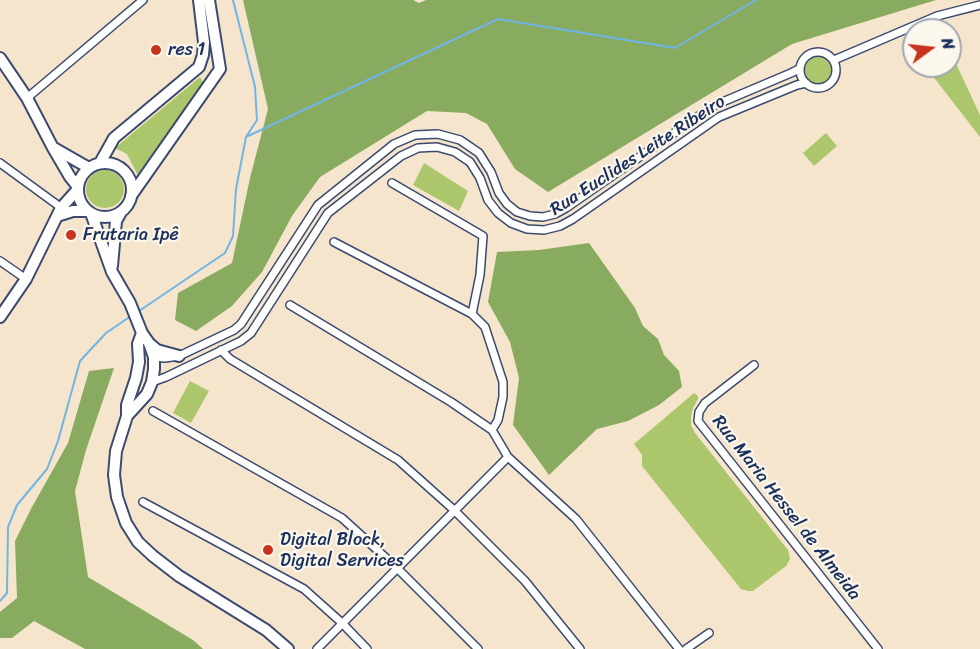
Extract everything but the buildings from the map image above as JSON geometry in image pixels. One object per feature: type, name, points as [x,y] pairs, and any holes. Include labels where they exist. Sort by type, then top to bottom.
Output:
[{"type":"main road","points":[[100,163],[114,138],[198,67],[203,55],[204,42],[199,0]]},
{"type":"main road","points":[[0,58],[27,98],[53,148],[78,188],[82,205],[99,216],[114,216],[127,206],[131,196],[220,69],[209,0]]},
{"type":"main road","points":[[53,148],[89,168]]},
{"type":"main road","points":[[0,316],[26,279],[61,212],[78,188],[83,173],[100,163],[118,166],[130,180],[131,196]]},
{"type":"main road","points":[[61,212],[90,212]]},
{"type":"main road","points":[[90,212],[112,272],[130,303],[154,357],[152,382],[147,394],[127,416]]},
{"type":"main road","points":[[112,272],[116,221],[121,212]]},
{"type":"main road","points":[[141,330],[138,344],[139,362],[127,405],[127,416],[116,451],[114,475],[117,497],[126,524],[138,542],[179,576],[266,630],[288,649]]},
{"type":"main road","points":[[149,343],[157,350],[179,356]]},
{"type":"main road","points":[[139,362],[154,357]]},
{"type":"main road","points":[[136,378],[144,383],[152,382]]},
{"type":"street","points":[[27,98],[143,0]]},
{"type":"street","points":[[834,60],[938,16],[980,5]]},
{"type":"street","points":[[823,52],[834,60],[836,74],[827,86],[814,88],[800,75],[801,62],[810,53],[823,52]]},
{"type":"street","name":"Rua Euclides Leite Ribeiro","points":[[154,357],[179,356],[234,330],[241,324],[318,205],[394,144],[415,135],[438,134],[460,140],[479,153],[507,204],[518,212],[543,217],[566,208],[713,106],[799,69]]},
{"type":"street","name":"Rua Euclides Leite Ribeiro","points":[[152,382],[241,341],[251,333],[328,213],[401,156],[418,148],[437,147],[455,152],[470,162],[480,178],[488,200],[498,213],[511,223],[527,229],[544,230],[560,226],[573,219],[719,117],[806,83]]},
{"type":"street","points":[[0,163],[61,212]]},
{"type":"street","points":[[392,183],[483,236],[480,275],[472,314]]},
{"type":"street","points":[[309,218],[320,225]]},
{"type":"street","points":[[334,242],[472,314],[485,327],[503,382],[503,397],[498,420],[492,430]]},
{"type":"street","points":[[0,261],[26,279]]},
{"type":"street","points":[[290,305],[451,402],[492,430],[508,457],[576,519],[679,649]]},
{"type":"street","points":[[225,334],[230,339],[230,346]]},
{"type":"street","points":[[206,343],[206,350],[211,355]]},
{"type":"street","points":[[221,350],[230,359],[398,460],[454,510],[525,581],[580,649]]},
{"type":"street","name":"Rua Maria Hessel de Almeida","points":[[754,365],[705,404],[699,412],[698,421],[878,649]]},
{"type":"street","points":[[153,411],[342,518],[397,568],[478,649]]},
{"type":"street","points":[[317,649],[508,457]]},
{"type":"street","points":[[143,502],[304,589],[368,649]]},
{"type":"street","points":[[686,649],[709,633]]},
{"type":"green space","points":[[243,0],[413,0],[419,3],[426,0],[936,0],[792,44],[548,192],[515,169],[487,124],[466,113],[427,111],[320,177],[292,216],[262,272],[232,306],[196,331],[175,320],[178,293],[232,263],[250,178],[268,109]]},
{"type":"green space","points":[[818,55],[829,59],[833,70],[829,81],[818,85],[807,81],[803,70],[807,59]]},
{"type":"green space","points":[[200,77],[203,82],[138,176],[127,154],[115,148]]},
{"type":"green space","points":[[962,77],[980,115],[980,137],[934,78]]},
{"type":"green space","points":[[826,133],[837,146],[814,166],[803,153]]},
{"type":"green space","points":[[424,163],[468,191],[459,211],[413,185]]},
{"type":"green space","points":[[105,170],[119,175],[124,189],[119,203],[105,208],[91,203],[86,189],[91,175]]},
{"type":"green space","points":[[589,243],[635,308],[643,326],[658,339],[664,355],[679,371],[682,387],[659,405],[628,421],[597,429],[549,475],[513,425],[519,378],[510,342],[488,302],[497,252],[539,250]]},
{"type":"green space","points":[[114,368],[86,450],[75,491],[88,577],[193,640],[203,649],[85,649],[34,621],[12,638],[0,638],[0,612],[17,598],[15,541],[68,443],[89,371]]},
{"type":"green space","points":[[190,381],[209,391],[191,423],[173,413]]},
{"type":"green space","points":[[694,393],[698,396],[691,416],[691,425],[695,433],[788,550],[790,559],[786,566],[753,591],[741,589],[642,466],[642,455],[634,444]]},
{"type":"waterway","points":[[139,311],[225,253],[233,236],[236,189],[246,137],[257,120],[255,87],[233,0]]},
{"type":"waterway","points":[[248,136],[498,19],[675,48],[756,0]]},
{"type":"waterway","points":[[0,601],[7,593],[8,527],[17,505],[47,469],[58,441],[80,361],[106,333],[131,316]]},
{"type":"place","name":"res 1","points":[[156,50]]},
{"type":"place","name":"Frutaria Ipê","points":[[71,235]]},
{"type":"place","name":"Digital Block, Digital Services","points":[[268,550]]}]
